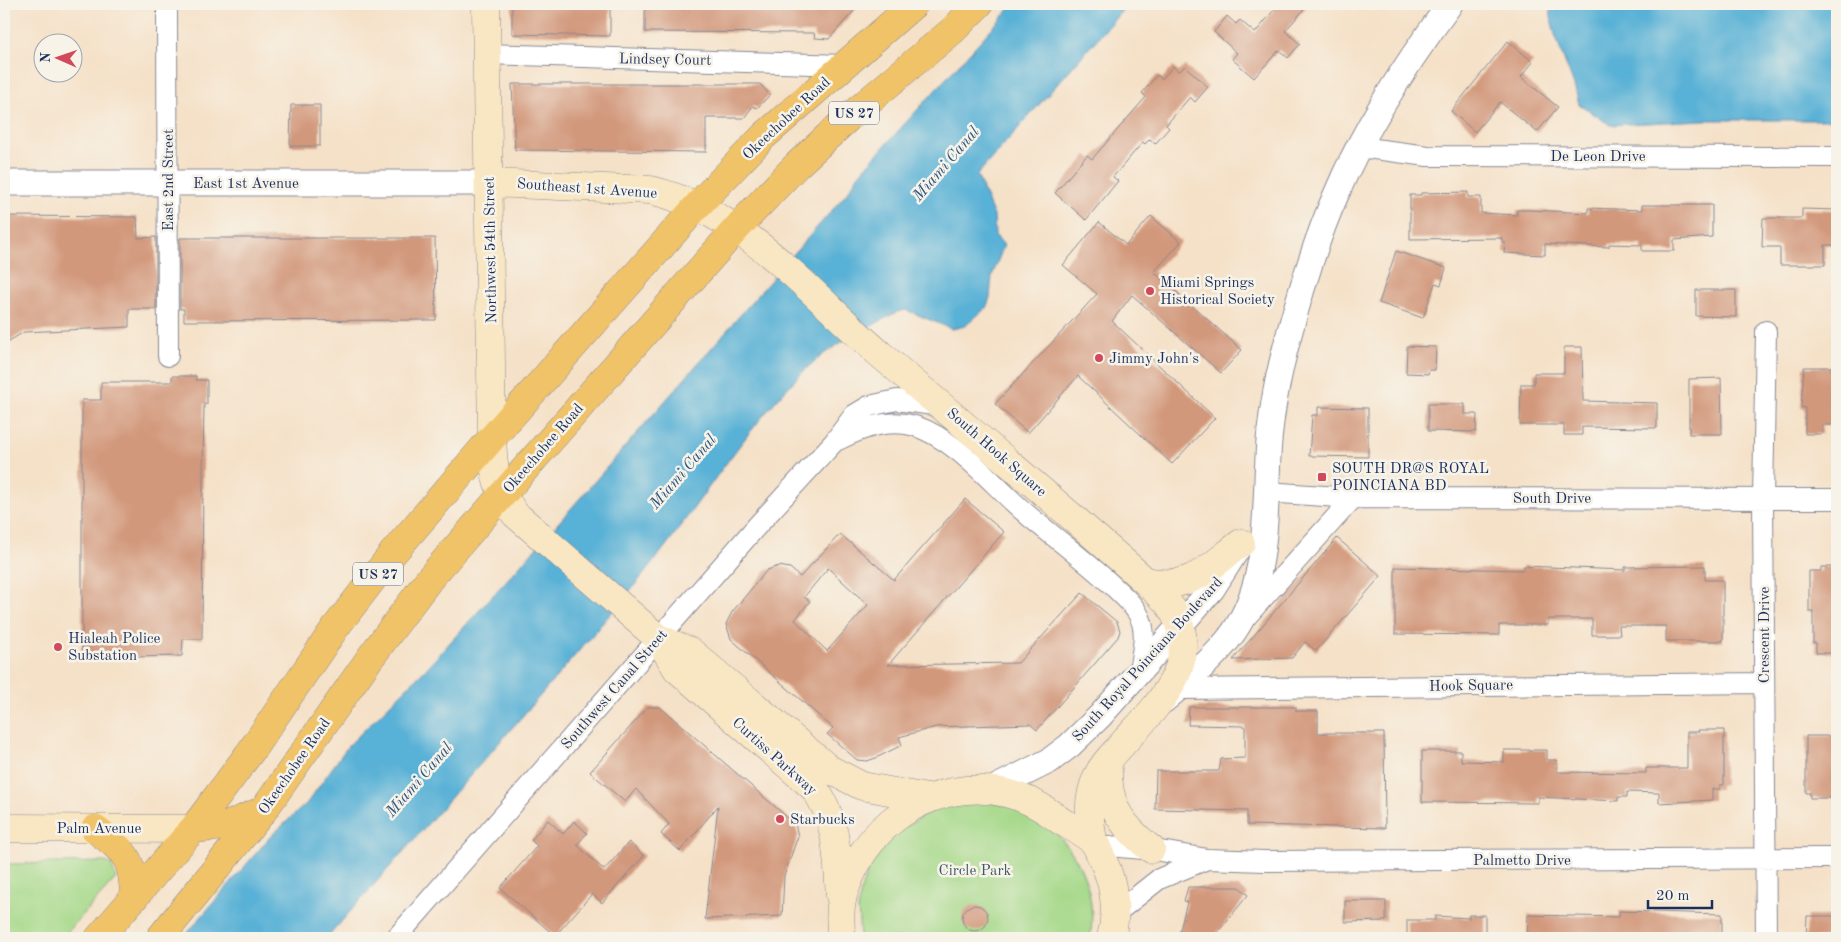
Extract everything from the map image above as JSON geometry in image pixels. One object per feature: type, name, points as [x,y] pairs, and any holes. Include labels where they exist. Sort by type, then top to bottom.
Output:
[{"type":"highway","name":"Okeechobee Road","points":[[99,938],[193,829],[251,751],[335,628],[392,554],[492,438],[697,206],[766,134],[914,4]]},
{"type":"highway","name":"Okeechobee Road","points":[[160,938],[263,810],[370,658],[430,578],[502,495],[736,229],[797,165],[848,118],[952,31],[979,4]]},
{"type":"highway","points":[[193,829],[226,826],[263,810]]},
{"type":"highway","points":[[95,829],[120,848],[129,860],[134,878],[134,898]]},
{"type":"main road","name":"Northwest 54th Street","points":[[486,4],[492,438],[494,470],[502,495]]},
{"type":"main road","name":"Southeast 1st Avenue","points":[[489,183],[650,190],[671,195],[697,206],[736,229]]},
{"type":"main road","name":"South Hook Square","points":[[736,229],[779,262],[881,355],[945,407],[1168,603],[1180,626],[1184,646],[1183,661],[1156,707]]},
{"type":"main road","name":"Curtiss Parkway","points":[[502,495],[516,514],[658,638],[691,652],[829,770],[846,780],[880,791],[927,798]]},
{"type":"main road","points":[[1145,581],[1176,584],[1190,580],[1241,544]]},
{"type":"main road","name":"Curtiss Parkway","points":[[658,638],[677,669],[814,788],[822,799],[829,812],[836,841],[839,926]]},
{"type":"main road","name":"South Royal Poinciana Boulevard","points":[[1118,927],[1108,872],[1094,843],[1089,804],[1098,776],[1108,760],[1156,707]]},
{"type":"main road","points":[[1108,760],[1109,790],[1117,813],[1130,832],[1150,849]]},
{"type":"main road","points":[[839,926],[852,873],[864,851],[880,831],[892,820],[927,798],[960,790],[991,790],[1029,800],[1094,843]]},
{"type":"main road","name":"Palm Avenue","points":[[4,828],[193,829]]},
{"type":"street","name":"East 2nd Street","points":[[167,4],[168,356]]},
{"type":"street","name":"South Royal Poinciana Boulevard","points":[[1156,707],[1206,663],[1236,628],[1257,579],[1271,419],[1288,339],[1313,255],[1335,197],[1359,147],[1394,86],[1450,4]]},
{"type":"street","name":"Lindsey Court","points":[[487,54],[844,65]]},
{"type":"street","name":"De Leon Drive","points":[[1359,147],[1428,156],[1837,157]]},
{"type":"street","name":"East 1st Avenue","points":[[4,183],[489,183]]},
{"type":"street","name":"Crescent Drive","points":[[1766,331],[1763,499],[1767,858],[1766,938]]},
{"type":"street","name":"Southwest Canal Street","points":[[396,938],[658,638],[834,442],[854,415],[869,406],[884,401],[916,401],[945,407]]},
{"type":"street","name":"Southwest Canal Street","points":[[834,442],[861,429],[870,427],[894,424],[912,426]]},
{"type":"street","name":"South Hook Square","points":[[912,426],[930,432],[950,445],[1048,532],[1102,576],[1138,613],[1143,624],[1144,636],[1140,671]]},
{"type":"street","name":"South Royal Poinciana Boulevard","points":[[991,790],[1034,770],[1069,746],[1100,716],[1180,626],[1226,570],[1266,492]]},
{"type":"street","name":"South Drive","points":[[1266,492],[1353,498],[1837,499]]},
{"type":"street","points":[[1236,628],[1353,498]]},
{"type":"street","points":[[1048,532],[1067,513]]},
{"type":"street","name":"Hook Square","points":[[1178,689],[1764,683]]},
{"type":"street","name":"Palmetto Drive","points":[[1094,843],[1150,849],[1207,859],[1837,858]]},
{"type":"street","name":"Palmetto Drive","points":[[1118,927],[1159,879],[1207,859]]},
{"type":"green space","name":"Circle Park","points":[[978,801],[1016,808],[1035,817],[1065,843],[1085,878],[1092,918],[1090,938],[860,938],[858,906],[862,886],[869,868],[891,836],[940,806]]},
{"type":"green space","points":[[105,862],[111,864],[116,878],[62,938],[4,938],[4,864]]},
{"type":"water","name":"Miami Canal","points":[[1014,4],[1128,4],[977,175],[994,216],[995,235],[1004,245],[992,276],[990,298],[986,308],[965,326],[952,329],[906,310],[897,312],[839,344],[807,368],[760,419],[634,586],[520,719],[327,938],[183,938],[270,837],[307,803],[348,746],[425,670],[546,537],[848,192],[859,174]]},
{"type":"water","points":[[1550,4],[1837,4],[1837,120],[1703,120],[1610,125],[1579,104],[1572,79],[1557,42]]},
{"type":"building","points":[[512,4],[610,4],[610,36],[512,34]]},
{"type":"building","points":[[645,4],[860,4],[829,39],[815,38],[814,33],[645,32]]},
{"type":"building","points":[[1279,4],[1309,4],[1285,31],[1300,44],[1288,58],[1279,50],[1254,78],[1232,59],[1237,53],[1214,32],[1227,16],[1236,24],[1240,20],[1255,33]]},
{"type":"building","points":[[1508,41],[1533,62],[1521,77],[1558,107],[1537,132],[1500,102],[1475,132],[1451,111]]},
{"type":"building","points":[[1173,66],[1179,72],[1185,66],[1208,87],[1195,102],[1190,97],[1166,125],[1169,128],[1155,144],[1150,139],[1145,144],[1143,142],[1113,177],[1118,181],[1086,220],[1055,193],[1087,155],[1092,159],[1146,97],[1142,93],[1157,75],[1162,79]]},
{"type":"building","points":[[512,84],[760,84],[770,95],[757,108],[753,106],[744,118],[706,118],[706,152],[515,150]]},
{"type":"building","points":[[291,105],[320,105],[320,146],[290,146]]},
{"type":"building","points":[[1468,192],[1468,197],[1481,197],[1481,213],[1517,215],[1517,210],[1588,213],[1588,208],[1642,210],[1642,205],[1712,205],[1712,237],[1674,240],[1674,251],[1642,251],[1642,245],[1609,244],[1609,247],[1545,244],[1545,255],[1504,253],[1505,242],[1502,242],[1502,238],[1410,239],[1410,195]]},
{"type":"building","points":[[1802,209],[1837,210],[1837,245],[1825,245],[1825,265],[1780,265],[1780,247],[1762,247],[1763,218],[1802,218]]},
{"type":"building","points":[[4,216],[137,217],[138,238],[156,237],[156,309],[129,309],[129,327],[24,332],[4,344]]},
{"type":"building","points":[[1151,216],[1181,242],[1154,272],[1242,350],[1221,373],[1132,295],[1112,321],[1215,418],[1172,464],[1078,376],[1028,433],[995,404],[1097,294],[1063,265],[1099,222],[1126,245]]},
{"type":"building","points":[[180,238],[435,238],[436,320],[184,321],[184,309],[180,309]]},
{"type":"building","points":[[1396,251],[1446,268],[1441,285],[1435,283],[1423,318],[1379,303]]},
{"type":"building","points":[[1696,290],[1736,290],[1736,317],[1696,316]]},
{"type":"building","points":[[1407,346],[1436,347],[1435,370],[1429,370],[1428,374],[1406,373]]},
{"type":"building","points":[[1564,347],[1582,347],[1583,401],[1657,403],[1657,428],[1582,427],[1582,435],[1564,435],[1564,425],[1520,425],[1521,384],[1534,384],[1534,373],[1564,373]]},
{"type":"building","points":[[1804,367],[1832,367],[1831,402],[1837,402],[1837,425],[1822,425],[1822,434],[1805,434],[1805,408],[1801,407]]},
{"type":"building","points":[[172,376],[196,376],[196,380],[207,380],[207,404],[204,404],[202,639],[183,639],[182,656],[82,658],[82,400],[101,400],[101,382],[172,382]]},
{"type":"building","points":[[1721,378],[1722,434],[1689,434],[1689,379]]},
{"type":"building","points":[[1428,404],[1465,404],[1465,414],[1477,414],[1476,432],[1428,431]]},
{"type":"building","points":[[1318,407],[1368,408],[1368,457],[1309,456],[1312,415],[1318,415]]},
{"type":"building","points":[[965,499],[1004,532],[888,665],[1018,663],[1082,593],[1117,622],[1120,631],[1118,637],[1037,730],[1030,724],[936,727],[899,737],[902,745],[876,758],[867,761],[857,760],[827,734],[833,728],[731,639],[726,624],[732,612],[767,570],[779,566],[790,568],[800,577],[840,534],[894,580]],"holes":[[[828,568],[868,605],[827,651],[795,620],[810,601],[804,597]]]},
{"type":"building","points":[[1337,538],[1381,576],[1316,651],[1305,642],[1292,658],[1233,660]]},
{"type":"building","points":[[1523,566],[1625,570],[1625,567],[1705,566],[1705,580],[1723,580],[1723,641],[1666,641],[1666,626],[1619,626],[1620,635],[1592,635],[1592,619],[1548,619],[1548,625],[1499,625],[1499,635],[1395,634],[1395,567],[1523,570]]},
{"type":"building","points":[[1821,567],[1837,567],[1837,644],[1833,644],[1833,653],[1816,653],[1816,643],[1813,643],[1813,612],[1809,612],[1809,571],[1821,571]]},
{"type":"building","points":[[648,707],[660,707],[795,824],[798,836],[784,876],[782,916],[705,919],[718,806],[680,851],[661,834],[669,824],[636,789],[625,802],[590,772]]},
{"type":"building","points":[[1189,707],[1296,707],[1296,711],[1318,711],[1318,733],[1384,733],[1385,828],[1247,825],[1247,811],[1155,809],[1156,771],[1219,771],[1221,759],[1245,758],[1245,726],[1188,725]]},
{"type":"building","points":[[1698,730],[1724,730],[1724,785],[1720,785],[1720,789],[1712,789],[1712,800],[1659,803],[1659,793],[1627,792],[1627,797],[1618,797],[1618,801],[1538,797],[1538,803],[1422,802],[1422,751],[1461,751],[1461,761],[1504,762],[1504,750],[1547,750],[1547,760],[1557,760],[1557,772],[1646,773],[1646,768],[1687,768],[1687,732],[1699,732]]},
{"type":"building","points":[[1806,736],[1837,736],[1837,798],[1810,798],[1810,793],[1806,793]]},
{"type":"building","points":[[548,820],[563,834],[574,821],[587,833],[577,845],[604,870],[629,842],[644,856],[602,903],[592,894],[555,936],[500,888],[537,846],[531,840]]},
{"type":"building","points":[[1188,887],[1239,887],[1248,895],[1213,938],[1178,938],[1187,902],[1184,901]]},
{"type":"building","points":[[1345,901],[1386,901],[1386,921],[1345,922]]},
{"type":"building","points":[[975,905],[984,909],[988,918],[984,927],[975,931],[966,927],[962,918],[966,909]]},
{"type":"building","points":[[1619,911],[1722,914],[1722,938],[1527,938],[1528,915],[1619,917]]},
{"type":"building","points":[[1469,915],[1485,915],[1485,938],[1407,938],[1407,920],[1435,920],[1435,916],[1469,918]]},
{"type":"building","points":[[1807,916],[1837,916],[1837,938],[1806,938]]},
{"type":"place","name":"Miami Springs Historical Society","points":[[1150,291]]},
{"type":"place","name":"Jimmy John's","points":[[1099,358]]},
{"type":"place","name":"SOUTH DR@S ROYAL POINCIANA BD","points":[[1322,477]]},
{"type":"place","name":"Hialeah Police Substation","points":[[58,647]]},
{"type":"place","name":"Starbucks","points":[[780,819]]}]
